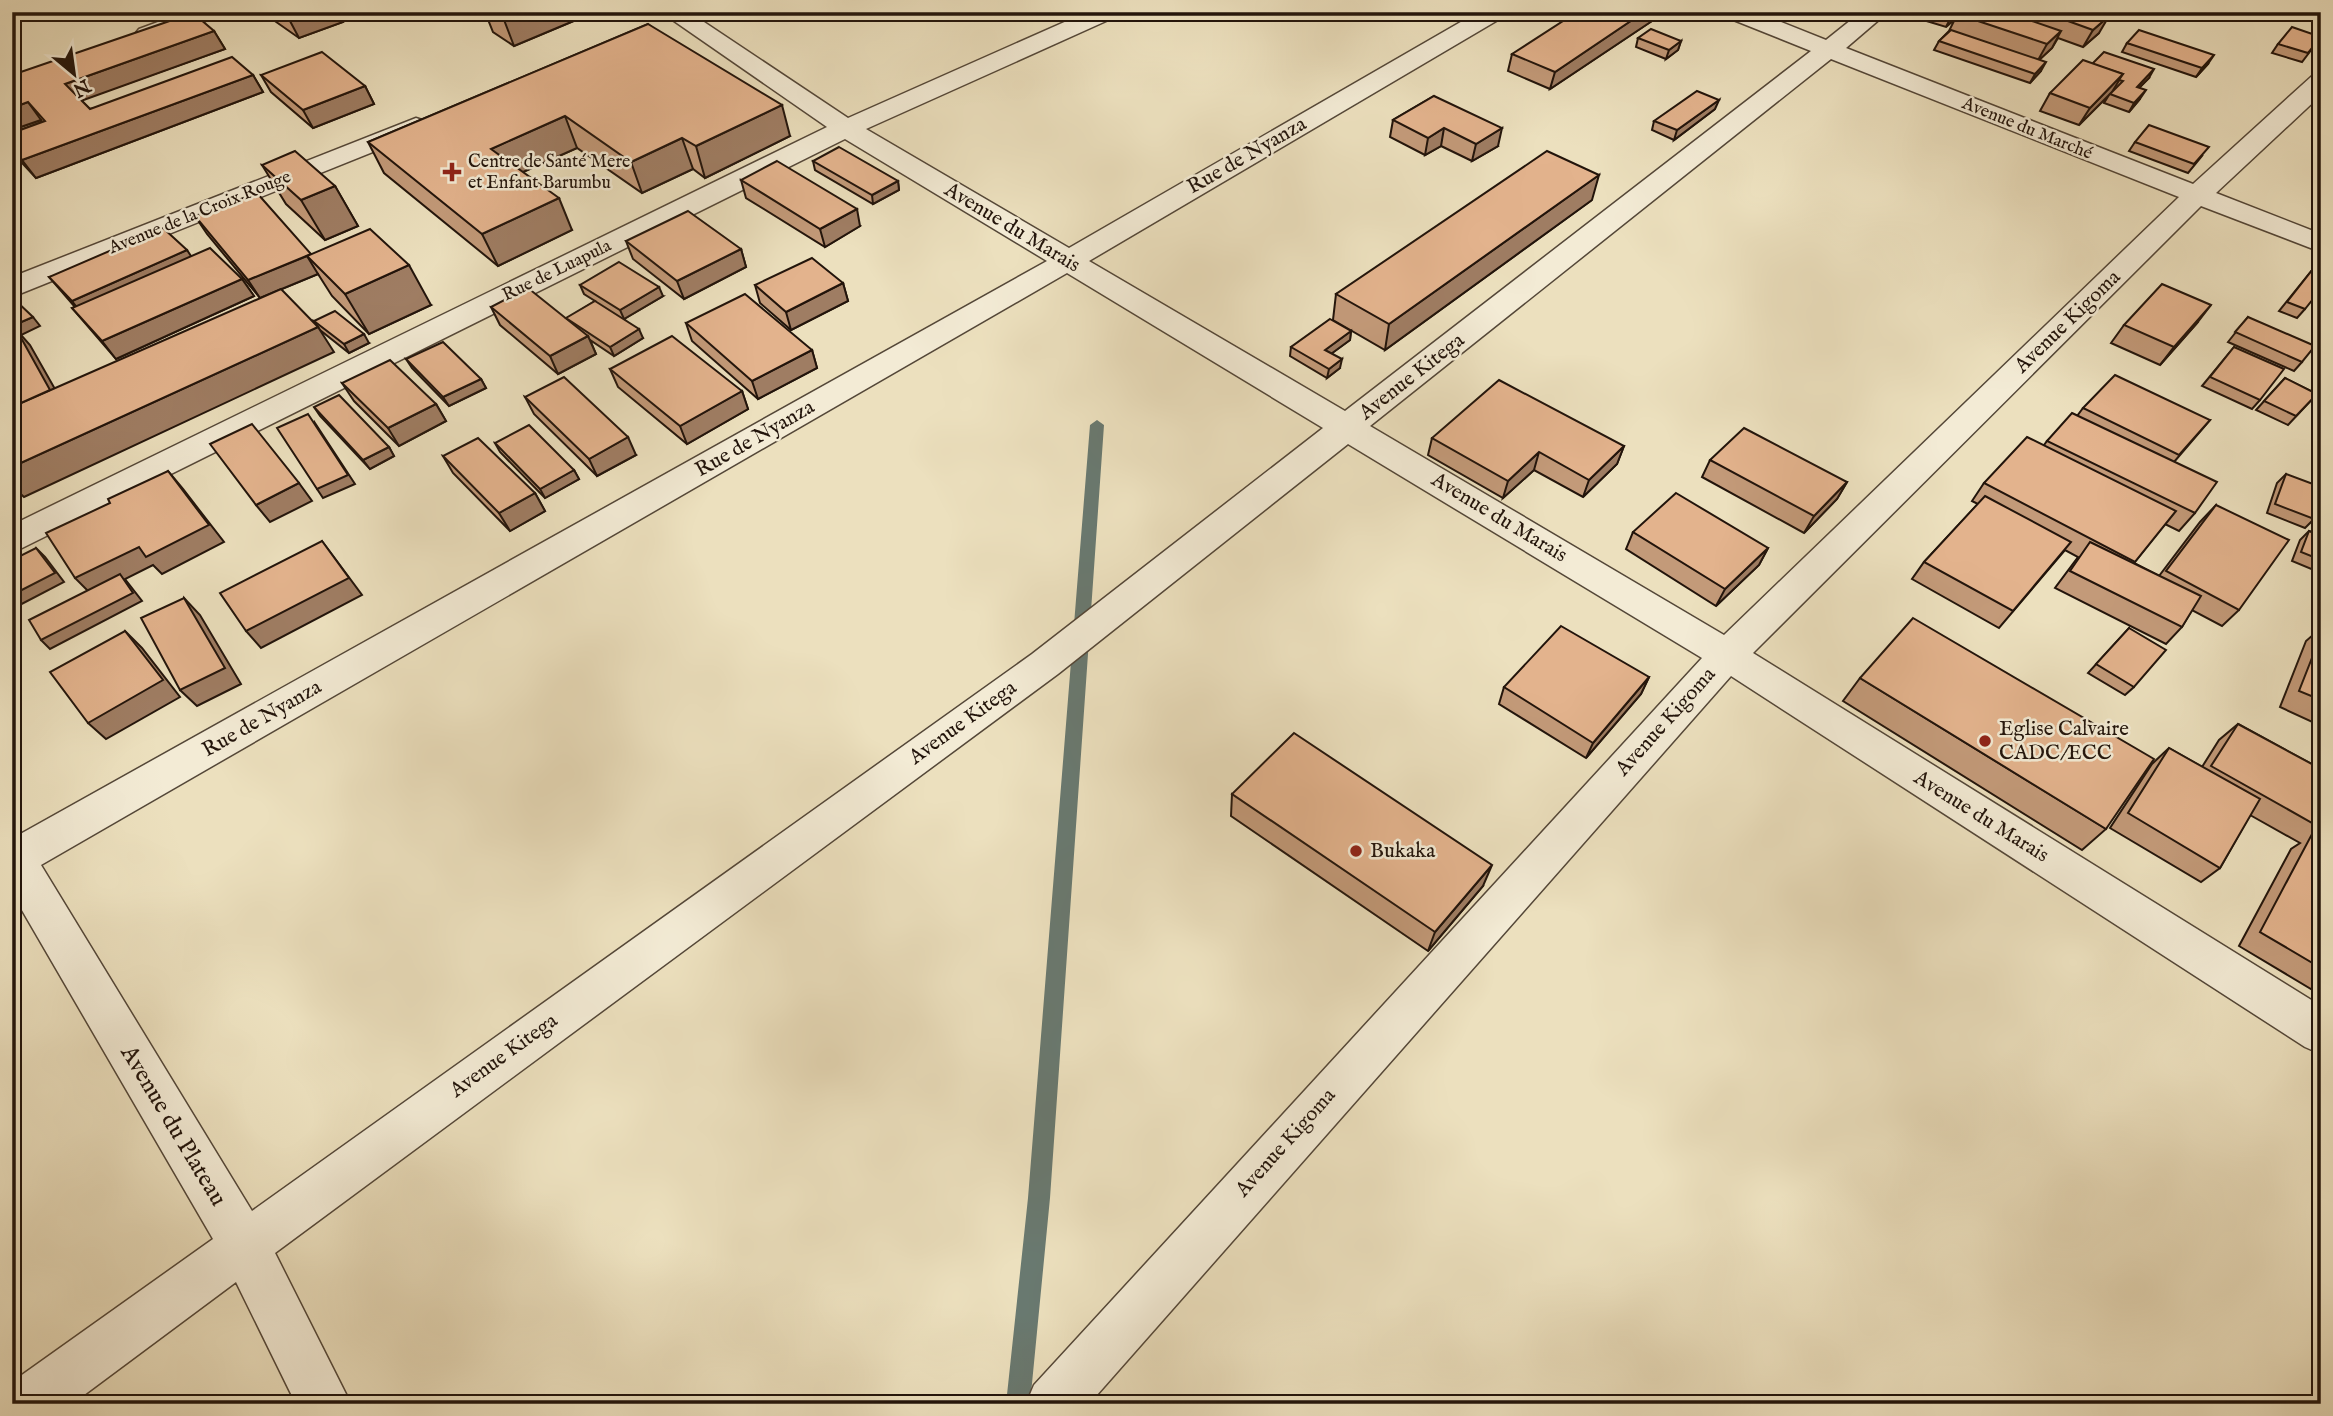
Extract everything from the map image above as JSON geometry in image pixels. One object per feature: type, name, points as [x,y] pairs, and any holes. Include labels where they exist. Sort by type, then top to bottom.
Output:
[{"type":"street","points":[[125,41],[208,12]]},
{"type":"street","name":"Rue de Luapula","points":[[12,541],[846,128],[1107,12]]},
{"type":"street","name":"Rue de Nyanza","points":[[13,857],[1068,261],[1494,12]]},
{"type":"street","name":"Avenue du Marché","points":[[1734,12],[2321,244]]},
{"type":"street","name":"Avenue Kitega","points":[[27,1404],[1045,664],[1876,12]]},
{"type":"street","name":"Avenue du Marais","points":[[679,18],[846,128],[1727,655],[2321,1032]]},
{"type":"street","name":"Avenue Kigoma","points":[[1053,1404],[1727,655],[2196,196],[2321,81]]},
{"type":"street","name":"Avenue de la Croix Rouge","points":[[12,288],[438,117]]},
{"type":"street","name":"Avenue du Plateau","points":[[13,857],[244,1244],[324,1404]]},
{"type":"building","points":[[277,12],[314,12],[290,21]]},
{"type":"building","points":[[1577,12],[1644,12],[1555,72],[1512,54]]},
{"type":"building","points":[[1931,12],[1957,12],[1950,19]]},
{"type":"building","points":[[2006,12],[2061,31],[2047,44],[1957,14]]},
{"type":"building","points":[[2043,12],[2099,12],[2109,16],[2093,30]]},
{"type":"building","points":[[193,13],[214,31],[65,84],[90,109],[232,57],[253,75],[22,160],[12,149],[12,133],[45,121],[28,102],[12,108],[12,75]]},
{"type":"building","points":[[648,24],[782,105],[696,146],[682,138],[631,162],[565,116],[491,149],[559,198],[482,234],[368,142]]},
{"type":"building","points":[[2292,27],[2321,37],[2308,53],[2278,44]]},
{"type":"building","points":[[1651,29],[1681,41],[1669,50],[1638,38]]},
{"type":"building","points":[[1951,30],[2046,62],[2035,74],[1939,41]]},
{"type":"building","points":[[2139,30],[2214,55],[2202,68],[2127,43]]},
{"type":"building","points":[[322,52],[365,86],[303,110],[261,75]]},
{"type":"building","points":[[2104,52],[2154,69],[2137,87],[2146,90],[2134,103],[2110,94],[2123,81],[2119,80],[2123,74],[2092,64]]},
{"type":"building","points":[[2083,60],[2123,74],[2090,108],[2050,93]]},
{"type":"building","points":[[1697,91],[1719,100],[1677,130],[1654,121]]},
{"type":"building","points":[[1434,96],[1502,128],[1476,144],[1444,128],[1428,138],[1393,120]]},
{"type":"building","points":[[2149,125],[2209,147],[2194,164],[2135,142]]},
{"type":"building","points":[[839,147],[898,181],[872,195],[813,161]]},
{"type":"building","points":[[295,151],[335,186],[301,200],[262,165]]},
{"type":"building","points":[[1547,151],[1599,175],[1389,324],[1336,294]]},
{"type":"building","points":[[777,161],[857,209],[820,229],[741,180]]},
{"type":"building","points":[[257,193],[311,254],[248,280],[195,216]]},
{"type":"building","points":[[688,211],[741,249],[677,281],[626,241]]},
{"type":"building","points":[[163,228],[187,250],[72,301],[49,277]]},
{"type":"building","points":[[370,229],[409,265],[345,294],[307,256]]},
{"type":"building","points":[[210,248],[242,279],[102,341],[72,308]]},
{"type":"building","points":[[812,258],[843,283],[786,312],[755,285]]},
{"type":"building","points":[[619,262],[659,287],[620,310],[580,285]]},
{"type":"building","points":[[2313,269],[2321,272],[2321,289],[2305,309],[2287,302]]},
{"type":"building","points":[[2162,284],[2211,305],[2174,347],[2124,325]]},
{"type":"building","points":[[528,288],[588,336],[550,356],[491,307]]},
{"type":"building","points":[[281,289],[318,327],[12,467],[12,407]]},
{"type":"building","points":[[745,294],[812,350],[752,381],[686,323]]},
{"type":"building","points":[[12,300],[33,317],[12,326]]},
{"type":"building","points":[[595,301],[639,329],[610,347],[566,318]]},
{"type":"building","points":[[335,311],[364,334],[344,344],[314,321]]},
{"type":"building","points":[[2248,317],[2315,346],[2302,362],[2235,332]]},
{"type":"building","points":[[1330,319],[1351,331],[1325,350],[1342,359],[1329,369],[1291,347]]},
{"type":"building","points":[[15,327],[50,390],[12,407],[12,328]]},
{"type":"building","points":[[672,336],[742,391],[680,426],[610,369]]},
{"type":"building","points":[[443,342],[481,379],[443,397],[406,359]]},
{"type":"building","points":[[2234,347],[2284,369],[2260,400],[2210,377]]},
{"type":"building","points":[[390,360],[436,404],[388,428],[342,383]]},
{"type":"building","points":[[2115,375],[2210,420],[2179,455],[2083,408]]},
{"type":"building","points":[[564,377],[628,437],[589,459],[525,397]]},
{"type":"building","points":[[2285,378],[2317,394],[2296,416],[2264,401]]},
{"type":"building","points":[[1499,380],[1624,446],[1589,480],[1539,452],[1508,481],[1432,438]]},
{"type":"building","points":[[339,395],[389,447],[363,460],[314,407]]},
{"type":"building","points":[[2072,413],[2217,482],[2195,513],[2047,441]]},
{"type":"building","points":[[308,414],[348,475],[317,489],[277,428]]},
{"type":"building","points":[[252,424],[299,483],[256,505],[210,444]]},
{"type":"building","points":[[529,425],[574,470],[540,489],[495,443]]},
{"type":"building","points":[[1744,428],[1847,482],[1814,516],[1710,460]]},
{"type":"building","points":[[2027,437],[2176,511],[2135,562],[1984,483]]},
{"type":"building","points":[[478,438],[535,493],[499,513],[443,456]]},
{"type":"building","points":[[168,471],[209,525],[146,557],[139,547],[75,578],[46,533],[110,503],[108,499]]},
{"type":"building","points":[[2286,474],[2321,487],[2321,499],[2314,519],[2275,504]]},
{"type":"building","points":[[1676,493],[1768,548],[1725,589],[1633,532]]},
{"type":"building","points":[[1985,496],[2071,542],[2013,611],[1924,562]]},
{"type":"building","points":[[2216,505],[2289,540],[2239,610],[2166,571]]},
{"type":"building","points":[[2309,531],[2321,536],[2321,560],[2301,552]]},
{"type":"building","points":[[322,541],[349,578],[246,631],[220,593]]},
{"type":"building","points":[[2090,542],[2201,596],[2182,627],[2070,571]]},
{"type":"building","points":[[36,548],[55,573],[12,595],[12,560]]},
{"type":"building","points":[[120,574],[133,593],[41,640],[29,620]]},
{"type":"building","points":[[184,598],[225,668],[180,690],[141,618]]},
{"type":"building","name":"Eglise Calvaire CADC/ECC","points":[[1913,618],[2154,759],[2106,829],[1860,678]]},
{"type":"building","points":[[1561,626],[1649,677],[1593,743],[1504,687]]},
{"type":"building","points":[[2129,628],[2166,650],[2134,687],[2096,664]]},
{"type":"building","points":[[125,631],[163,680],[88,723],[50,672]]},
{"type":"building","points":[[2321,635],[2321,700],[2299,691]]},
{"type":"building","points":[[2238,724],[2321,769],[2321,828],[2211,766]]},
{"type":"building","name":"Bukaka","points":[[1294,733],[1492,865],[1435,932],[1232,794]]},
{"type":"building","points":[[2169,748],[2260,799],[2220,868],[2128,813]]},
{"type":"building","points":[[2312,834],[2321,839],[2321,968],[2260,932]]},
{"type":"waterway","points":[[1018,1404],[1039,1198],[1097,425]]},
{"type":"place","name":"Centre de Santé Mere et Enfant Barumbu","points":[[452,172]]},
{"type":"place","name":"Eglise Calvaire CADC/ECC","points":[[1985,741]]},
{"type":"place","name":"Bukaka","points":[[1356,851]]}]
